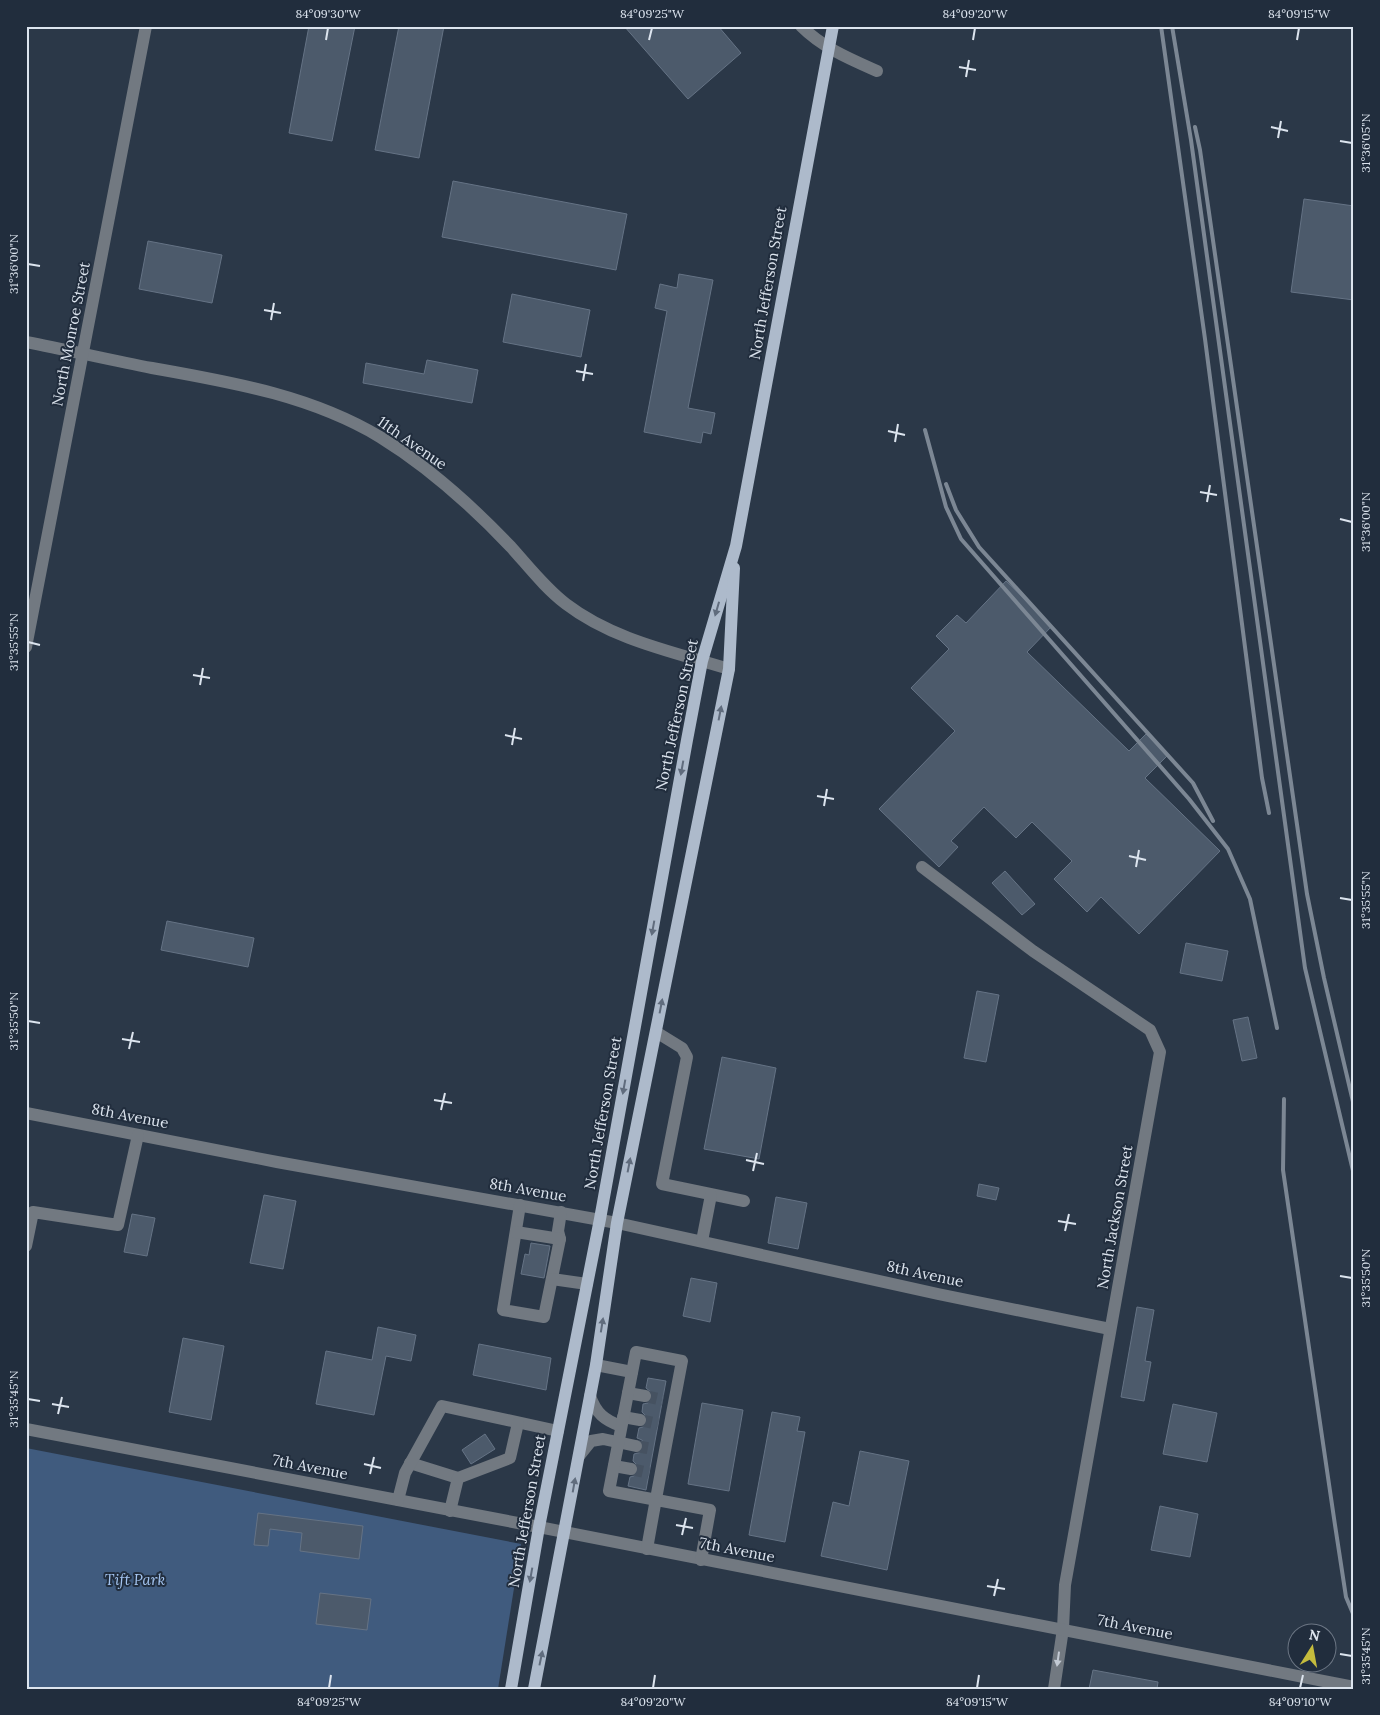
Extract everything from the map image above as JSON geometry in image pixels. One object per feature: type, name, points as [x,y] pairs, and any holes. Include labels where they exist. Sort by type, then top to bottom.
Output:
[{"type":"main road","name":"North Jefferson Street","points":[[511,1689],[539,1526],[600,1219],[702,661],[736,546],[833,26]]},
{"type":"main road","name":"North Jefferson Street","points":[[534,1689],[596,1365],[617,1223],[729,669],[736,546]]},
{"type":"street","name":"North Monroe Street","points":[[26,647],[31,606],[84,353],[146,26]]},
{"type":"street","points":[[801,26],[816,40],[845,57],[877,71]]},
{"type":"street","name":"11th Avenue","points":[[26,342],[301,400],[345,419],[380,437],[450,489],[511,548],[552,593],[582,615],[614,633],[729,669]]},
{"type":"street","name":"North Jackson Street","points":[[922,867],[1033,951],[1150,1030],[1160,1052],[1065,1585],[1063,1629],[1054,1689]]},
{"type":"street","points":[[656,1032],[682,1048],[687,1057],[662,1184],[744,1201]]},
{"type":"street","name":"8th Avenue","points":[[26,1113],[600,1219],[938,1294],[1110,1329]]},
{"type":"street","points":[[26,1246],[34,1212],[118,1225],[138,1135]]},
{"type":"street","points":[[702,1241],[712,1194]]},
{"type":"street","points":[[520,1205],[503,1310],[544,1317],[560,1239],[558,1231],[561,1212]]},
{"type":"street","points":[[516,1232],[560,1239]]},
{"type":"street","points":[[552,1279],[587,1284]]},
{"type":"street","points":[[646,1549],[656,1501],[655,1474],[668,1401],[682,1361],[636,1352],[608,1491],[656,1501],[710,1510],[701,1560]]},
{"type":"street","points":[[596,1365],[632,1372]]},
{"type":"street","points":[[628,1393],[645,1396]]},
{"type":"street","points":[[590,1396],[595,1410],[606,1421],[640,1420]]},
{"type":"street","points":[[398,1500],[405,1473],[442,1406],[558,1431]]},
{"type":"street","points":[[410,1463],[458,1478],[510,1458],[518,1423]]},
{"type":"street","name":"7th Avenue","points":[[26,1429],[450,1511],[539,1526],[564,1533],[1063,1629],[1348,1688]]},
{"type":"street","points":[[579,1456],[591,1441],[603,1439],[636,1446]]},
{"type":"street","points":[[614,1466],[631,1469]]},
{"type":"street","points":[[450,1511],[458,1478]]},
{"type":"green space","name":"Tift Park","points":[[26,1448],[521,1544],[498,1689],[26,1689]]},
{"type":"building","points":[[309,26],[355,26],[332,141],[289,133]]},
{"type":"building","points":[[399,26],[444,26],[419,158],[375,150]]},
{"type":"building","points":[[624,26],[718,26],[741,53],[688,99]]},
{"type":"building","points":[[453,181],[627,214],[616,270],[442,237]]},
{"type":"building","points":[[1304,199],[1354,206],[1354,300],[1291,292]]},
{"type":"building","points":[[148,241],[222,255],[212,303],[139,289]]},
{"type":"building","points":[[679,274],[713,280],[688,408],[715,413],[711,434],[703,432],[701,443],[644,432],[667,311],[655,308],[660,284],[677,288]]},
{"type":"building","points":[[512,294],[590,310],[581,357],[503,342]]},
{"type":"building","points":[[427,360],[478,370],[472,403],[363,383],[366,363],[424,374]]},
{"type":"building","points":[[1006,581],[1052,626],[1027,652],[1129,751],[1146,734],[1168,755],[1145,778],[1220,851],[1139,934],[1101,897],[1087,912],[1054,879],[1072,861],[1032,822],[1016,838],[984,807],[951,841],[958,847],[939,867],[879,809],[955,731],[911,688],[949,649],[936,636],[957,615],[966,623]]},
{"type":"building","points":[[1005,871],[1035,904],[1022,915],[992,883]]},
{"type":"building","points":[[167,921],[254,938],[248,967],[161,950]]},
{"type":"building","points":[[1186,943],[1228,951],[1222,981],[1180,973]]},
{"type":"building","points":[[977,991],[999,995],[986,1062],[964,1058]]},
{"type":"building","points":[[1248,1017],[1257,1058],[1242,1061],[1233,1020]]},
{"type":"building","points":[[722,1057],[776,1068],[759,1159],[704,1149]]},
{"type":"building","points":[[979,1184],[999,1188],[996,1200],[977,1196]]},
{"type":"building","points":[[264,1195],[296,1201],[283,1269],[250,1263]]},
{"type":"building","points":[[776,1197],[807,1203],[798,1249],[768,1243]]},
{"type":"building","points":[[132,1214],[155,1218],[147,1256],[124,1252]]},
{"type":"building","points":[[531,1243],[550,1246],[544,1278],[521,1274],[525,1254],[529,1255]]},
{"type":"building","points":[[691,1278],[717,1283],[710,1322],[683,1316]]},
{"type":"building","points":[[1137,1307],[1154,1310],[1145,1361],[1151,1362],[1144,1401],[1121,1397]]},
{"type":"building","points":[[378,1327],[416,1335],[411,1361],[386,1356],[374,1415],[316,1404],[326,1351],[372,1360]]},
{"type":"building","points":[[183,1338],[224,1346],[211,1420],[169,1412]]},
{"type":"building","points":[[479,1344],[551,1358],[546,1390],[473,1375]]},
{"type":"building","points":[[648,1378],[666,1381],[646,1490],[628,1486],[630,1477],[639,1471],[638,1466],[633,1461],[634,1454],[642,1452],[644,1447],[642,1440],[637,1438],[639,1428],[648,1422],[647,1417],[642,1412],[643,1404],[648,1403],[653,1398],[652,1393],[646,1388]]},
{"type":"building","points":[[702,1403],[743,1410],[729,1491],[688,1484]]},
{"type":"building","points":[[1173,1404],[1217,1413],[1207,1462],[1163,1454]]},
{"type":"building","points":[[772,1412],[800,1417],[797,1431],[805,1432],[785,1542],[749,1535]]},
{"type":"building","points":[[485,1434],[495,1449],[471,1464],[462,1450]]},
{"type":"building","points":[[860,1451],[909,1461],[887,1570],[821,1556],[833,1502],[849,1506]]},
{"type":"building","points":[[1160,1506],[1198,1514],[1190,1557],[1151,1550]]},
{"type":"building","points":[[258,1513],[363,1526],[359,1559],[300,1551],[302,1533],[270,1529],[268,1546],[254,1545]]},
{"type":"building","points":[[320,1593],[371,1599],[367,1630],[316,1624]]},
{"type":"building","points":[[1093,1670],[1158,1682],[1157,1689],[1089,1689]]},
{"type":"tunnel","points":[[645,1396],[663,1400]]},
{"type":"tunnel","points":[[640,1420],[658,1424]]},
{"type":"tunnel","points":[[636,1446],[653,1449]]},
{"type":"tunnel","points":[[631,1469],[649,1473]]},
{"type":"railway","points":[[1161,26],[1205,339],[1262,778],[1269,813]]},
{"type":"railway","points":[[1172,26],[1191,140],[1305,968],[1354,1175]]},
{"type":"railway","points":[[1195,127],[1200,150],[1307,894],[1324,978],[1354,1106]]},
{"type":"railway","points":[[925,430],[946,507],[961,539],[1189,799],[1228,849],[1250,899],[1277,1028]]},
{"type":"railway","points":[[946,484],[956,510],[979,547],[1193,783],[1213,821]]},
{"type":"railway","points":[[1284,1099],[1283,1170],[1346,1597],[1354,1616]]}]
